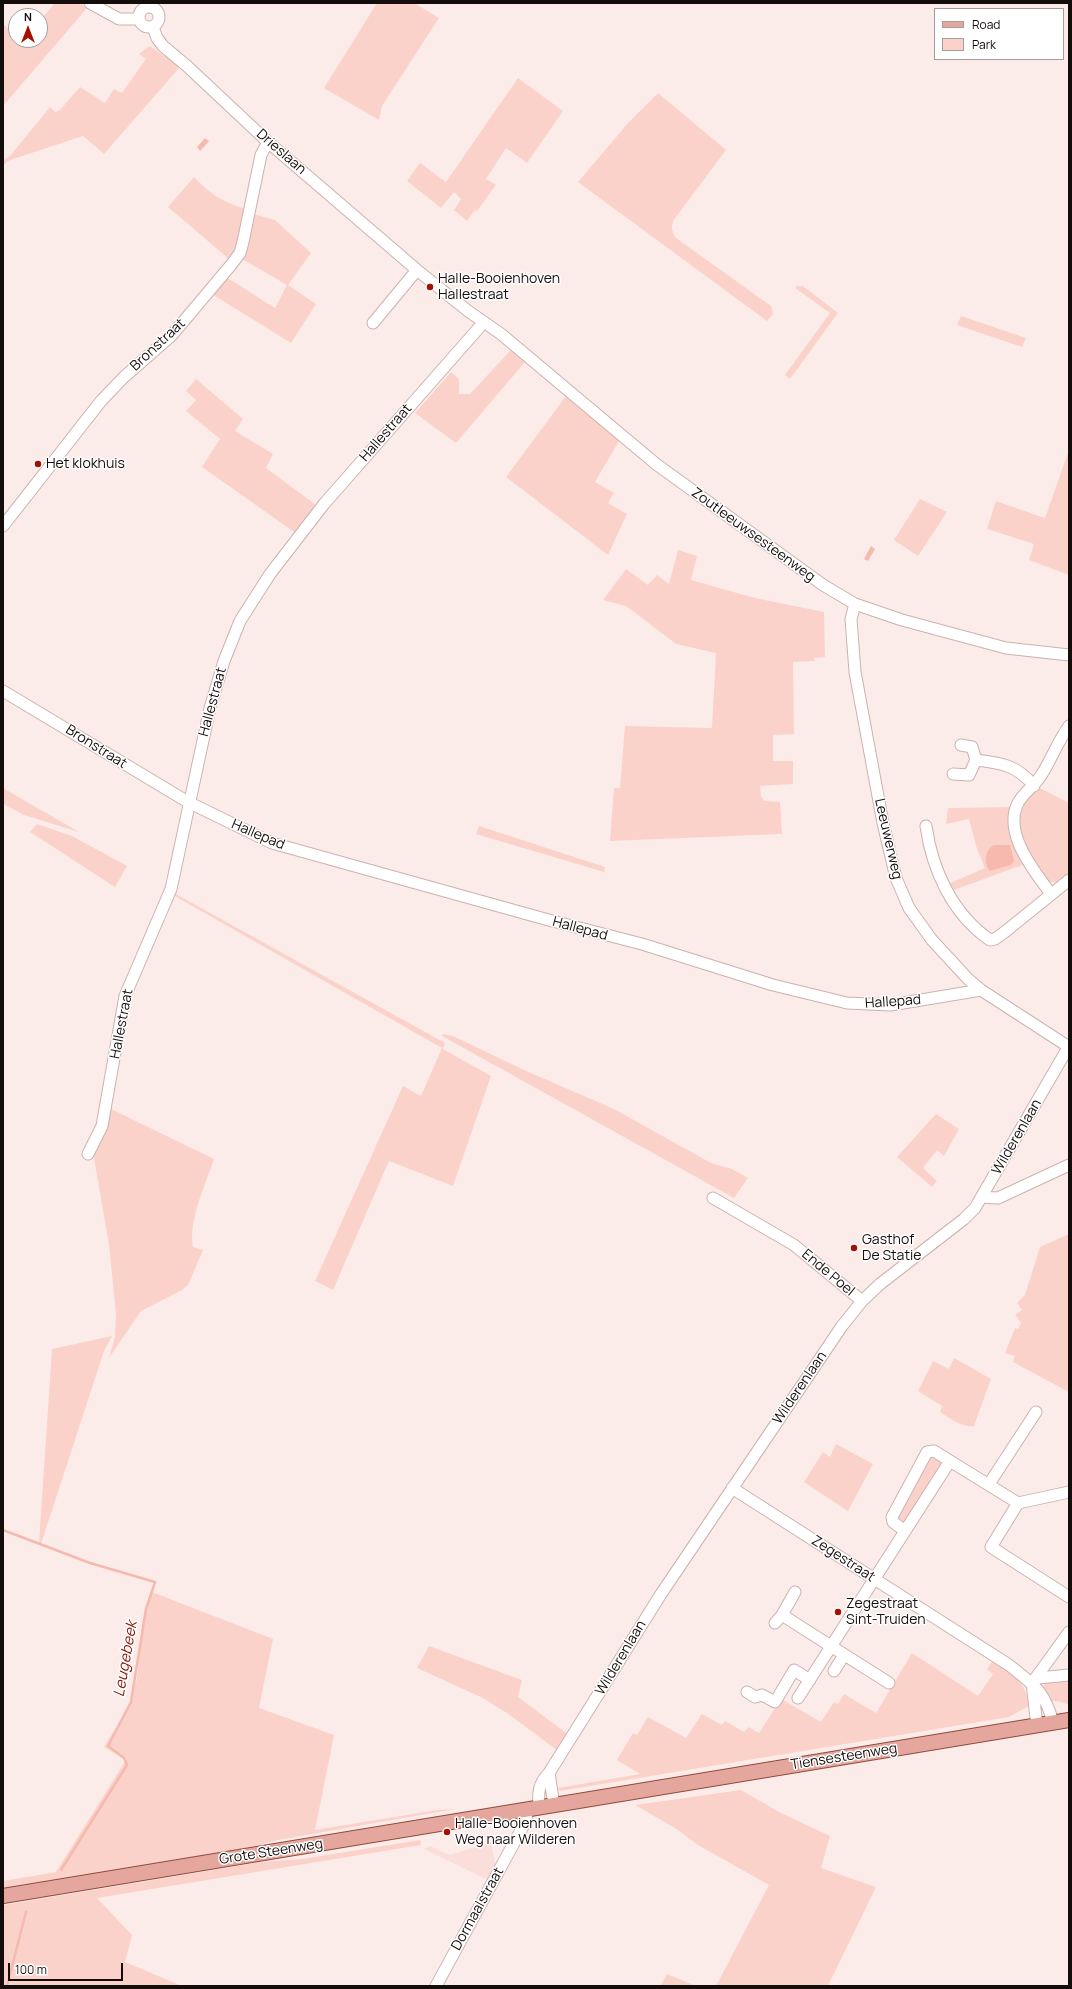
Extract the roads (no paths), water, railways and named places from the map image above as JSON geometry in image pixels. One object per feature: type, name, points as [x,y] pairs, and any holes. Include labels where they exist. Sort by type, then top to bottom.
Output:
[{"type":"main road","name":"Tiensesteenweg","points":[[618,1795],[1069,1720]]},
{"type":"main road","name":"Grote Steenweg","points":[[3,1896],[618,1795]]},
{"type":"street","points":[[90,3],[119,19],[127,21],[138,19]]},
{"type":"street","points":[[151,5],[157,11],[159,16],[158,21],[153,27],[148,28],[142,26],[138,19],[141,10],[151,5]]},
{"type":"street","name":"Drieslaan","points":[[153,27],[157,38],[163,46],[187,66],[268,142],[417,270],[484,322]]},
{"type":"street","name":"Bronstraat","points":[[3,526],[101,401],[124,377],[172,335],[232,265],[240,253],[261,155],[268,142]]},
{"type":"street","points":[[373,323],[417,270]]},
{"type":"street","name":"Zoutleeuwsesteenweg","points":[[484,322],[501,334],[660,467],[822,585],[855,604],[902,620],[989,644],[1069,656]]},
{"type":"street","name":"Hallestraat","points":[[88,1154],[104,1120],[125,996],[171,889],[176,870],[188,802],[210,708],[231,640],[253,599],[289,548],[324,504],[484,322]]},
{"type":"street","name":"Leeuwerweg","points":[[855,604],[851,619],[855,672],[883,823],[896,878],[909,908],[932,940],[981,990],[1069,1047]]},
{"type":"street","name":"Bronstraat","points":[[3,691],[188,802]]},
{"type":"street","points":[[1051,894],[1024,855],[1014,818],[1017,806],[1034,786],[1069,726]]},
{"type":"street","points":[[953,774],[969,775],[976,760],[972,747],[961,745]]},
{"type":"street","points":[[976,760],[994,762],[1016,769],[1034,786]]},
{"type":"street","name":"Hallepad","points":[[188,802],[272,843],[545,920],[642,944],[773,985],[820,997],[848,1003],[878,1006],[958,995],[981,990]]},
{"type":"street","points":[[926,826],[929,849],[938,875],[963,914],[990,940],[995,939],[1006,931],[1069,880]]},
{"type":"street","name":"Wilderenlaan","points":[[549,1773],[661,1594],[842,1326],[862,1301],[897,1269],[964,1219],[982,1197],[1069,1047]]},
{"type":"street","points":[[982,1197],[998,1198],[1069,1165]]},
{"type":"street","name":"Ende Poel","points":[[713,1198],[794,1245],[862,1301]]},
{"type":"street","points":[[989,1484],[1036,1412]]},
{"type":"street","points":[[905,1531],[893,1522],[892,1517],[927,1452],[934,1451],[1018,1503],[1069,1492]]},
{"type":"street","points":[[798,1698],[950,1461]]},
{"type":"street","name":"Zegestraat","points":[[732,1488],[1035,1681],[1048,1705],[1053,1723]]},
{"type":"street","points":[[1018,1503],[991,1547],[1069,1597]]},
{"type":"street","points":[[795,1592],[779,1619],[831,1646],[889,1683]]},
{"type":"street","points":[[1037,1726],[1035,1681],[1069,1632]]},
{"type":"street","points":[[834,1671],[844,1655]]},
{"type":"street","points":[[747,1692],[754,1697],[762,1695],[775,1702],[794,1670],[810,1680]]},
{"type":"street","points":[[1035,1681],[1069,1675]]},
{"type":"street","points":[[549,1773],[554,1805]]},
{"type":"street","points":[[533,1808],[542,1780],[549,1773]]},
{"type":"street","name":"Dormaalstraat","points":[[436,1986],[533,1808]]},
{"type":"waterway","name":"Leugebeek","points":[[3,1530],[90,1563],[155,1582],[146,1609],[131,1702],[108,1746],[124,1758],[127,1765],[61,1870]]},
{"type":"waterway","name":"Leugebeek","points":[[7,1986],[26,1912]]},
{"type":"place","name":"Halle-Booienhoven Hallestraat","points":[[430,287]]},
{"type":"place","name":"Het klokhuis","points":[[38,464]]},
{"type":"place","name":"Gasthof De Statie","points":[[854,1248]]},
{"type":"place","name":"Zegestraat Sint-Truiden","points":[[838,1612]]},
{"type":"place","name":"Halle-Booienhoven Weg naar Wilderen","points":[[447,1832]]}]
